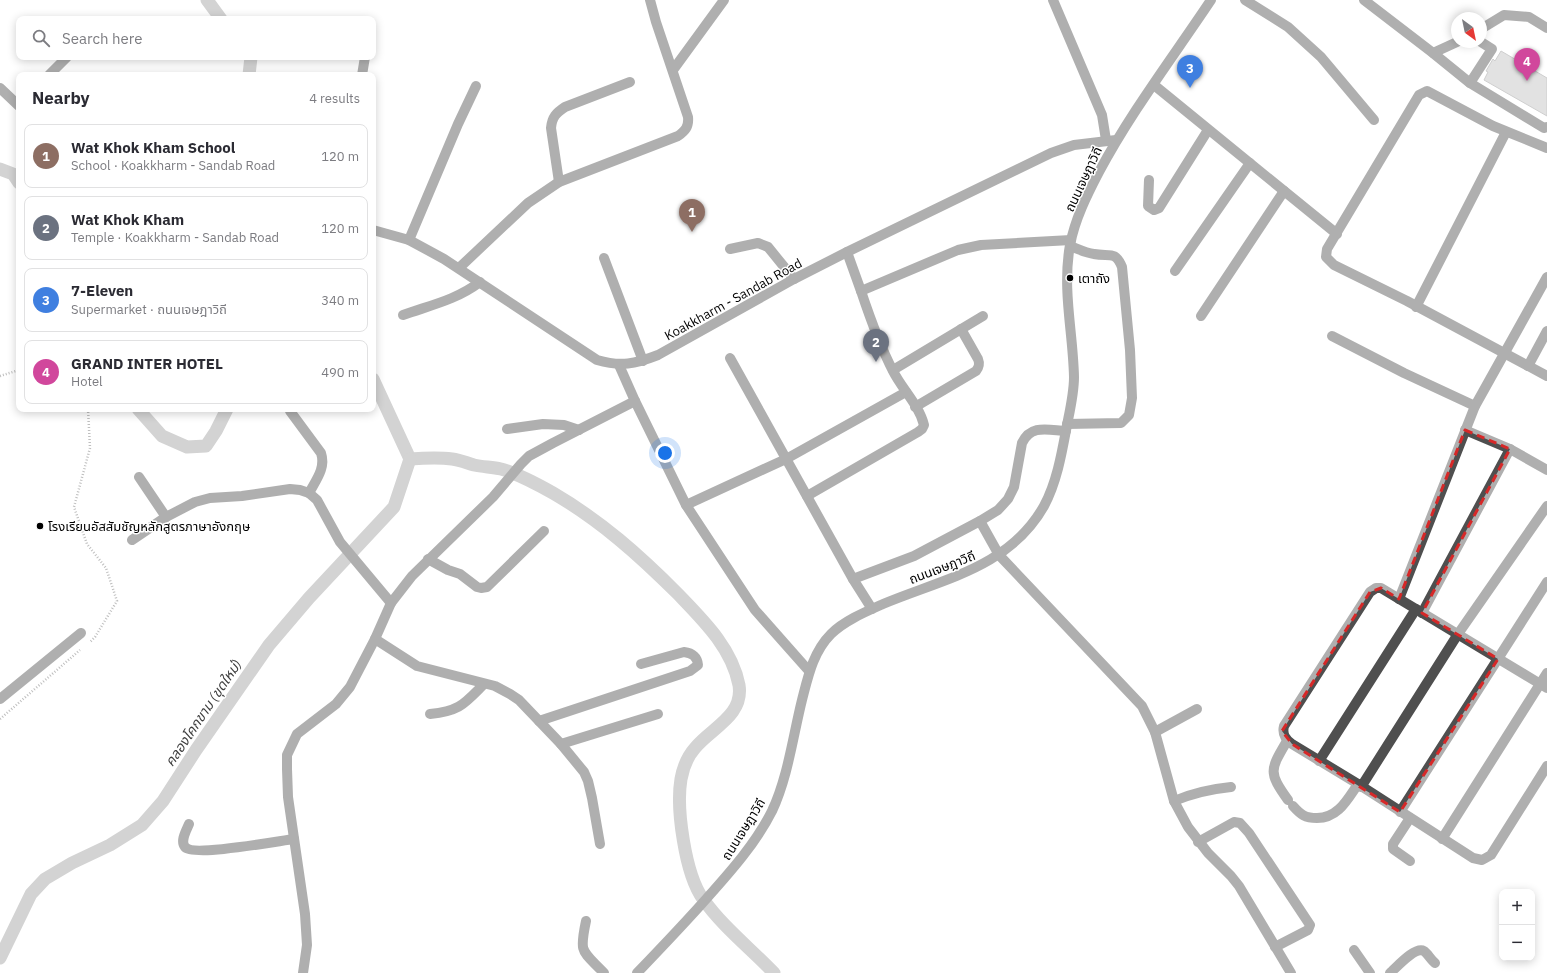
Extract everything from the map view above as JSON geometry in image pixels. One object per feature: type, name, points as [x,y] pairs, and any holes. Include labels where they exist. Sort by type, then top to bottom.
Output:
[{"type":"street","points":[[459,268],[528,203],[558,182],[678,136],[685,130],[689,124],[688,117],[650,0]]},
{"type":"street","points":[[673,70],[724,0]]},
{"type":"street","points":[[1052,0],[1102,115],[1111,140]]},
{"type":"street","name":"ถนนเจษฎาวิถี","points":[[1197,21],[1206,0]]},
{"type":"street","name":"ถนนเจษฎาวิถี","points":[[637,973],[676,933],[732,870],[750,846],[772,810],[781,785],[809,671],[818,650],[830,634],[844,624],[872,609],[908,594],[961,576],[989,562],[1000,555],[1028,528],[1044,506],[1055,480],[1071,410],[1074,379],[1066,290],[1071,243],[1085,199],[1111,140],[1154,85],[1211,0]]},
{"type":"street","points":[[1245,0],[1288,27],[1321,57],[1374,120]]},
{"type":"street","points":[[1364,0],[1470,83],[1544,128],[1547,127]]},
{"type":"street","points":[[1487,25],[1504,15],[1529,17],[1547,28]]},
{"type":"street","points":[[1433,53],[1451,45]]},
{"type":"street","points":[[1470,83],[1492,49],[1487,46]]},
{"type":"street","points":[[52,72],[64,60]]},
{"type":"street","points":[[363,72],[365,60]]},
{"type":"street","points":[[558,182],[552,128],[552,120],[556,113],[565,107],[630,82]]},
{"type":"street","points":[[1154,85],[1337,234]]},
{"type":"street","points":[[409,240],[458,124],[476,86]]},
{"type":"street","points":[[0,88],[16,102]]},
{"type":"street","points":[[1547,148],[1506,132],[1427,91],[1424,92],[1420,94],[1327,249],[1326,256],[1334,265],[1547,376]]},
{"type":"street","points":[[1149,180],[1148,206],[1154,210],[1159,208],[1208,130]]},
{"type":"street","points":[[1416,307],[1506,132]]},
{"type":"street","name":"Koakkharm - Sandab Road","points":[[376,231],[409,240],[459,268],[597,360],[619,365],[642,361],[658,356],[794,279],[1051,153],[1074,145],[1111,140]]},
{"type":"street","points":[[1175,271],[1250,163]]},
{"type":"street","points":[[1201,316],[1284,191]]},
{"type":"street","points":[[853,579],[914,556],[998,510],[1008,499],[1014,487],[1022,443],[1025,436],[1030,432],[1037,429],[1121,423],[1129,415],[1132,398],[1130,350],[1122,267],[1114,255],[1093,254],[1071,243],[981,245],[958,250],[862,291]]},
{"type":"street","points":[[730,249],[758,244],[768,247],[794,279]]},
{"type":"street","points":[[807,496],[918,432],[922,429],[924,424],[893,370],[871,318],[847,252]]},
{"type":"street","points":[[604,258],[642,361]]},
{"type":"street","points":[[1399,599],[1475,406],[1547,278]]},
{"type":"street","points":[[403,315],[453,299],[480,282]]},
{"type":"street","points":[[893,370],[983,316]]},
{"type":"street","points":[[915,407],[976,371],[978,368],[980,364],[978,359],[961,329]]},
{"type":"street","points":[[1528,366],[1547,331]]},
{"type":"street","points":[[1332,336],[1404,373],[1475,406]]},
{"type":"street","points":[[730,358],[853,579],[872,609]]},
{"type":"street","points":[[619,365],[686,506],[755,610],[809,671]]},
{"type":"street","points":[[686,506],[786,459],[906,392]]},
{"type":"street","points":[[303,973],[307,945],[288,798],[287,755],[298,734],[336,704],[350,687],[392,603],[412,576],[493,497],[529,456],[635,401]]},
{"type":"street","points":[[291,412],[321,454],[323,460],[322,468],[309,493]]},
{"type":"street","points":[[507,429],[543,424],[564,424],[579,430]]},
{"type":"street","points":[[1465,430],[1510,449],[1547,470]]},
{"type":"street","points":[[1319,761],[1419,611],[1510,449]]},
{"type":"street","points":[[139,477],[166,516]]},
{"type":"street","points":[[132,540],[166,516],[195,502],[210,498],[242,496],[290,489],[300,490],[309,493],[317,500],[340,542],[392,603]]},
{"type":"street","points":[[1287,741],[1274,763],[1273,772],[1276,783],[1291,803],[1305,818],[1322,818],[1334,815],[1341,809],[1360,785],[1458,634],[1547,506]]},
{"type":"street","points":[[980,521],[1000,555],[1142,706],[1155,732],[1174,801],[1188,827],[1198,842],[1232,876],[1291,973]]},
{"type":"street","points":[[428,560],[460,574],[477,587],[487,587],[544,531]]},
{"type":"street","points":[[1400,812],[1547,582]]},
{"type":"street","points":[[1544,686],[1381,588],[1376,588],[1370,592],[1282,731],[1287,741],[1360,785],[1473,858],[1482,860],[1491,855],[1547,766]]},
{"type":"street","points":[[0,699],[81,633]]},
{"type":"street","points":[[375,639],[417,666],[495,686],[519,700],[562,744],[584,772],[588,781],[600,844]]},
{"type":"street","points":[[539,721],[690,671],[698,665],[698,660],[689,652],[684,652],[641,664]]},
{"type":"street","points":[[1442,839],[1544,686],[1547,673]]},
{"type":"street","points":[[430,714],[448,712],[457,708],[484,684]]},
{"type":"street","points":[[1155,732],[1196,709]]},
{"type":"street","points":[[562,744],[658,714]]},
{"type":"street","points":[[1174,801],[1202,791],[1231,787]]},
{"type":"street","points":[[1410,818],[1393,844],[1393,849],[1410,861]]},
{"type":"street","points":[[1198,842],[1234,822],[1240,823],[1249,833],[1310,925],[1308,930],[1275,947]]},
{"type":"street","points":[[189,824],[182,840],[184,846],[188,850],[194,851],[223,849],[294,839]]},
{"type":"street","points":[[586,921],[582,947],[584,953],[604,973]]},
{"type":"street","points":[[1354,950],[1370,973]]},
{"type":"street","points":[[1390,973],[1414,952],[1420,950],[1424,951],[1435,964]]},
{"type":"path","points":[[0,376],[16,371]]},
{"type":"path","points":[[88,412],[90,448],[74,507],[87,544],[106,568],[117,602],[96,637],[90,642]]},
{"type":"path","points":[[0,719],[84,647]]},
{"type":"highlighted area","points":[[1465,430],[1510,449],[1422,613],[1498,659],[1400,812],[1292,744],[1282,731],[1370,592],[1381,588],[1399,599]]},
{"type":"building","points":[[1501,51],[1547,78],[1547,116],[1484,80],[1488,72],[1486,71],[1493,59],[1495,61]]},
{"type":"waterway","points":[[207,0],[219,16]]},
{"type":"waterway","points":[[249,72],[251,60]]},
{"type":"waterway","points":[[0,169],[13,174],[16,178]]},
{"type":"waterway","points":[[376,385],[410,459]]},
{"type":"waterway","points":[[141,412],[162,436],[187,447],[206,446],[216,431],[226,412]]},
{"type":"waterway","points":[[410,459],[447,458],[477,466],[501,469],[521,476],[553,493],[587,515],[634,552],[678,594],[715,635],[730,659],[739,685],[739,696],[736,705],[725,721],[695,748],[684,767],[680,791],[683,840],[691,874],[703,899],[728,928],[774,973]]},
{"type":"waterway","name":"คลองโคกขาม (ขุดใหม่)","points":[[0,958],[31,894],[45,879],[72,863],[110,845],[142,825],[163,801],[196,750],[269,645],[309,598],[394,507],[410,459]]},
{"type":"place","name":"GRAND INTER HOTEL","points":[[1527,81]]},
{"type":"place","name":"7-Eleven","points":[[1190,88]]},
{"type":"place","name":"Wat Khok Kham School","points":[[692,232]]},
{"type":"place","name":"เตาถัง","points":[[1070,278]]},
{"type":"place","name":"Wat Khok Kham","points":[[876,362]]},
{"type":"place","name":"โรงเรียนอัสสัมชัญหลักสูตรภาษาอังกฤษ","points":[[40,526]]}]
